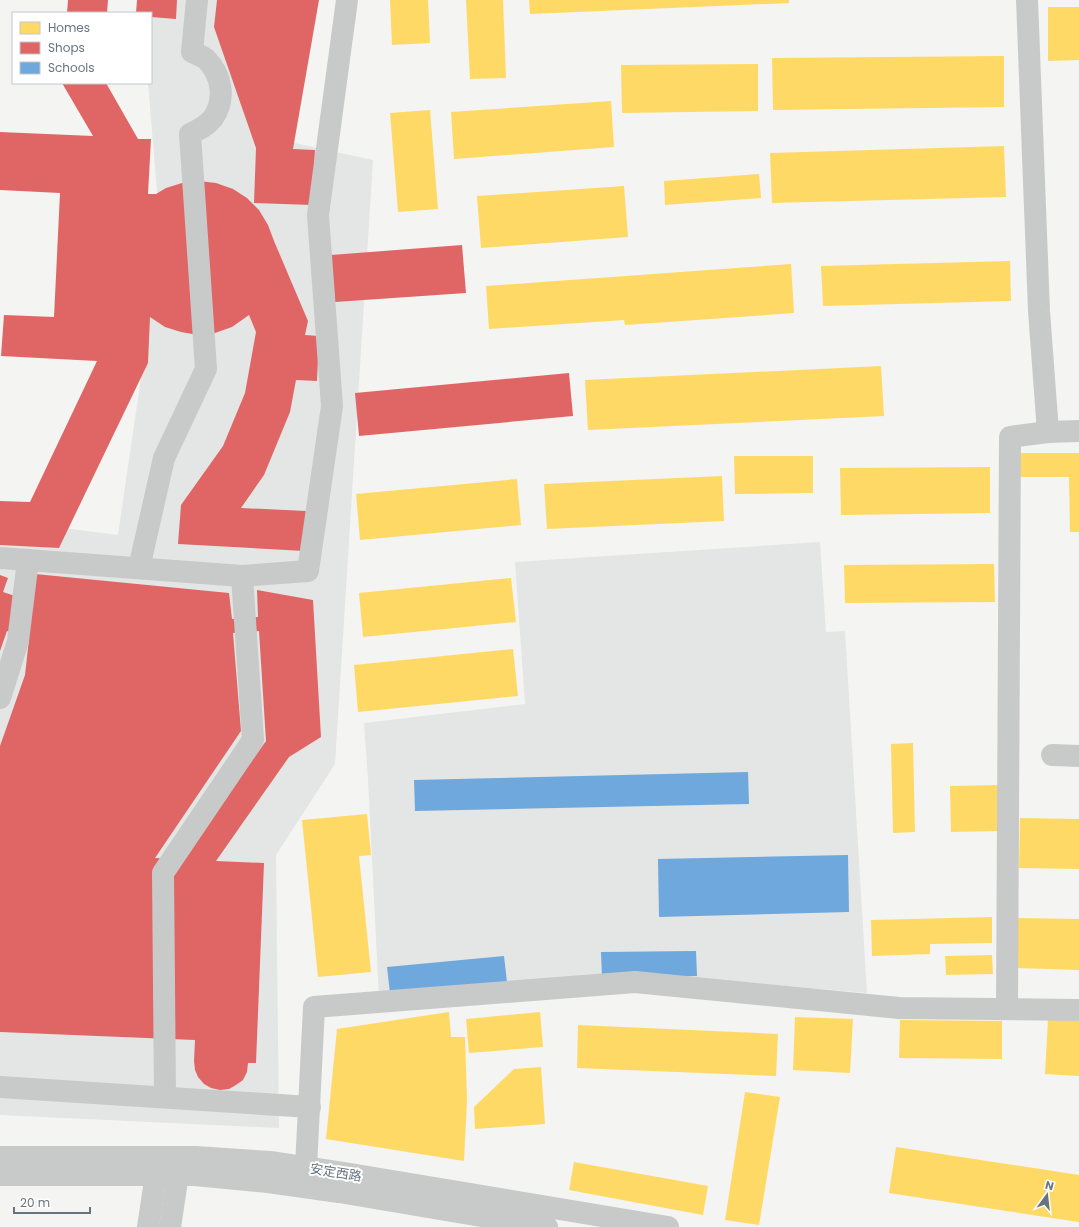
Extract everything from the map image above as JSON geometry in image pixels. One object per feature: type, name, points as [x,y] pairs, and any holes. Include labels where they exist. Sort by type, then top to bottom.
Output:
[{"type":"street","points":[[139,568],[164,458],[206,369],[190,134],[202,128],[212,119],[219,107],[221,93],[219,80],[214,68],[204,58],[192,52],[197,0]]},
{"type":"street","points":[[0,558],[242,576],[308,571],[332,406],[318,215],[347,0]]},
{"type":"street","points":[[1027,0],[1039,311],[1048,432]]},
{"type":"street","points":[[1007,1009],[1010,437],[1048,432],[1079,431]]},
{"type":"street","points":[[0,698],[18,641],[28,560]]},
{"type":"street","points":[[165,1097],[163,873],[253,740],[242,576]]},
{"type":"street","points":[[1052,755],[1079,756]]},
{"type":"street","points":[[306,1177],[314,1007],[636,982],[899,1008],[1079,1010]]},
{"type":"street","points":[[0,1087],[310,1107]]},
{"type":"street","name":"安定西路","points":[[0,1157],[179,1166],[195,1175],[268,1182],[306,1177],[668,1227]]},
{"type":"street","points":[[148,1227],[157,1166]]},
{"type":"street","name":"安定西路","points":[[0,1175],[157,1166]]},
{"type":"street","points":[[170,1227],[179,1166]]},
{"type":"street","name":"安定西路","points":[[306,1177],[547,1227]]},
{"type":"shaded area","points":[[141,0],[245,0],[258,135],[373,160],[335,764],[276,855],[279,1128],[0,1115],[0,520],[118,535],[161,241],[148,84],[152,84],[152,12],[150,12]]},
{"type":"shaded area","points":[[820,542],[826,632],[845,631],[867,993],[693,978],[379,998],[364,723],[525,704],[515,562]]},
{"type":"building: Homes","points":[[390,0],[428,0],[430,43],[392,45]]},
{"type":"building: Homes","points":[[466,0],[503,0],[506,78],[470,79]]},
{"type":"building: Homes","points":[[529,0],[789,0],[789,3],[530,14]]},
{"type":"building: Homes","points":[[1048,7],[1079,7],[1079,60],[1048,61]]},
{"type":"building: Homes","points":[[1004,56],[1004,107],[773,110],[772,58]]},
{"type":"building: Homes","points":[[758,64],[758,111],[622,113],[621,65]]},
{"type":"building: Homes","points":[[611,101],[614,147],[454,159],[451,112]]},
{"type":"building: Homes","points":[[430,110],[438,209],[398,212],[390,113]]},
{"type":"building: Homes","points":[[1004,146],[1006,197],[772,203],[770,153]]},
{"type":"building: Homes","points":[[759,174],[761,198],[665,205],[664,181]]},
{"type":"building: Homes","points":[[624,186],[628,237],[481,248],[477,196]]},
{"type":"building: Homes","points":[[1010,261],[1011,301],[823,306],[821,266]]},
{"type":"building: Homes","points":[[791,264],[794,313],[625,325],[624,320],[489,329],[486,286]]},
{"type":"building: Homes","points":[[881,366],[884,416],[588,430],[585,380]]},
{"type":"building: Homes","points":[[1020,453],[1079,453],[1079,532],[1070,532],[1069,477],[1020,477]]},
{"type":"building: Homes","points":[[734,456],[813,456],[813,493],[735,494]]},
{"type":"building: Homes","points":[[990,467],[990,513],[841,515],[840,468]]},
{"type":"building: Homes","points":[[722,476],[724,521],[547,529],[544,484]]},
{"type":"building: Homes","points":[[517,479],[521,525],[360,540],[356,494]]},
{"type":"building: Homes","points":[[994,564],[995,602],[845,603],[844,565]]},
{"type":"building: Homes","points":[[511,578],[516,622],[363,637],[359,593]]},
{"type":"building: Homes","points":[[513,649],[518,696],[358,712],[354,665]]},
{"type":"building: Homes","points":[[913,743],[915,832],[893,833],[891,744]]},
{"type":"building: Homes","points":[[998,785],[999,831],[951,832],[950,786]]},
{"type":"building: Homes","points":[[367,814],[371,855],[359,856],[371,972],[318,977],[302,820]]},
{"type":"building: Homes","points":[[1020,818],[1079,819],[1079,869],[1019,868]]},
{"type":"building: Homes","points":[[992,917],[992,943],[930,944],[930,954],[872,956],[871,920]]},
{"type":"building: Homes","points":[[1017,918],[1079,919],[1079,970],[1015,968]]},
{"type":"building: Homes","points":[[992,955],[993,974],[946,975],[945,956]]},
{"type":"building: Homes","points":[[449,1012],[451,1037],[465,1037],[467,1100],[464,1161],[326,1139],[337,1029]]},
{"type":"building: Homes","points":[[540,1012],[543,1047],[469,1053],[466,1019]]},
{"type":"building: Homes","points":[[795,1017],[853,1019],[850,1073],[793,1070]]},
{"type":"building: Homes","points":[[1048,1019],[1079,1021],[1079,1076],[1045,1074]]},
{"type":"building: Homes","points":[[900,1020],[1002,1021],[1002,1059],[899,1058]]},
{"type":"building: Homes","points":[[578,1025],[778,1034],[776,1076],[577,1068]]},
{"type":"building: Homes","points":[[541,1067],[545,1124],[475,1129],[474,1107],[514,1069]]},
{"type":"building: Homes","points":[[745,1092],[780,1097],[759,1225],[725,1220]]},
{"type":"building: Homes","points":[[896,1147],[1079,1175],[1079,1222],[889,1193]]},
{"type":"building: Homes","points":[[574,1162],[708,1186],[703,1215],[569,1190]]},
{"type":"building: Shops","points":[[68,0],[108,0],[107,12],[67,12]]},
{"type":"building: Shops","points":[[137,0],[177,0],[176,19],[152,17],[152,12],[136,12]]},
{"type":"building: Shops","points":[[217,0],[319,0],[293,149],[315,150],[312,205],[254,203],[256,148],[214,27]]},
{"type":"building: Shops","points":[[63,84],[107,84],[138,139],[151,139],[148,194],[156,194],[166,188],[182,183],[199,181],[216,183],[233,189],[247,198],[259,210],[268,225],[308,321],[305,335],[319,336],[317,381],[296,380],[290,412],[264,475],[241,508],[306,511],[304,551],[178,544],[181,505],[223,446],[245,393],[256,332],[249,315],[232,327],[215,333],[198,335],[165,327],[150,317],[148,363],[59,548],[0,545],[0,501],[30,502],[97,361],[1,356],[4,315],[54,317],[60,193],[0,190],[0,132],[93,136]]},
{"type":"building: Shops","points":[[462,245],[466,293],[335,302],[331,255]]},
{"type":"building: Shops","points":[[569,373],[573,416],[359,436],[355,393]]},
{"type":"building: Shops","points":[[35,574],[229,593],[232,619],[258,617],[257,590],[313,600],[321,737],[289,757],[216,861],[264,863],[256,1063],[248,1063],[247,1072],[243,1080],[229,1089],[220,1090],[211,1088],[204,1084],[198,1077],[195,1070],[194,1061],[195,1040],[0,1032],[0,746],[25,675],[29,639],[7,631],[0,651],[0,575],[8,578],[3,592],[18,597]],"holes":[[[259,631],[266,741],[182,859],[155,858],[241,731],[233,633]]]},
{"type":"building: Schools","points":[[748,772],[749,804],[415,811],[414,780]]},
{"type":"building: Schools","points":[[848,855],[849,912],[659,917],[658,859]]},
{"type":"building: Schools","points":[[696,951],[697,976],[602,977],[601,952]]},
{"type":"building: Schools","points":[[504,956],[507,982],[390,993],[387,967]]}]
